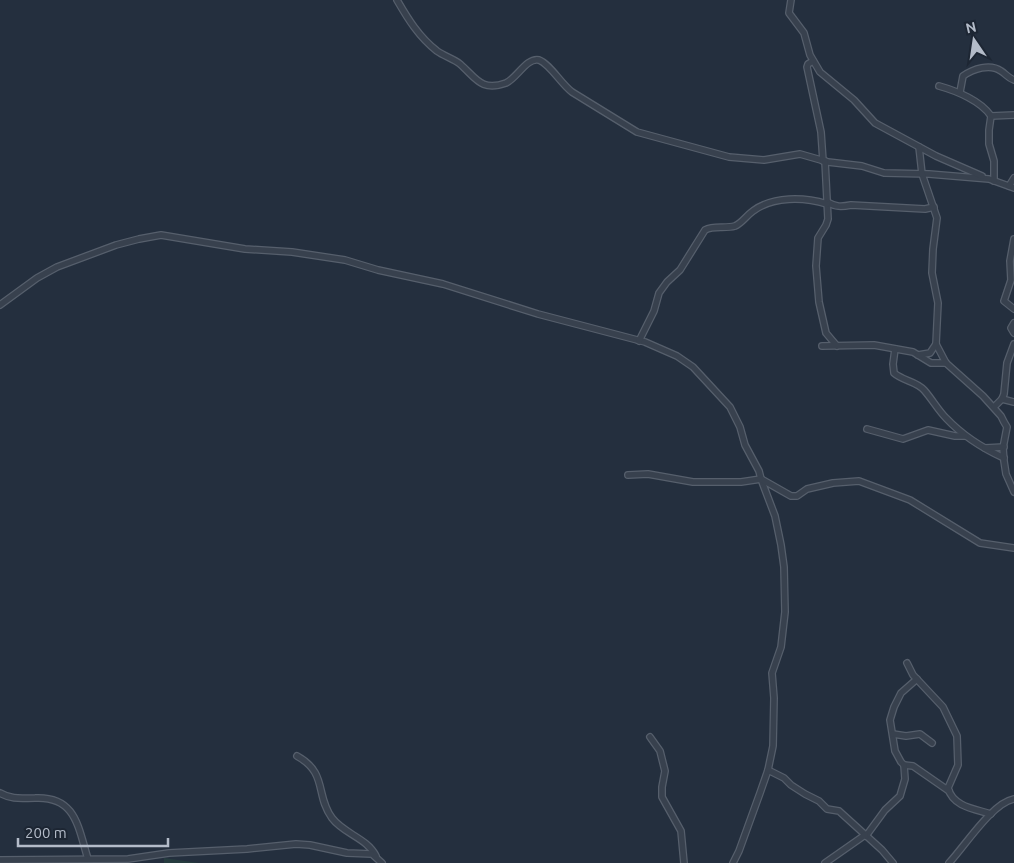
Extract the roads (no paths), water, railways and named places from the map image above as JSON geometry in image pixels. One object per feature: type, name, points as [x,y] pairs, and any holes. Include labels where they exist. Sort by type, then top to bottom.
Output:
[{"type":"street","points":[[397,0],[410,23],[429,45],[442,55],[460,64],[468,74],[481,84],[492,86],[505,83],[514,78],[533,59],[540,61],[572,92],[638,132],[685,146],[740,158],[764,160],[800,154],[824,161],[862,166],[884,173],[992,180]]},
{"type":"street","points":[[791,0],[789,13],[804,33],[813,61],[820,72],[854,100],[876,123],[936,156],[992,180],[1011,187],[1014,178]]},
{"type":"street","points":[[813,61],[806,67],[821,132],[827,203],[826,225],[818,238],[816,266],[819,302],[826,333],[837,346]]},
{"type":"street","points":[[960,92],[963,76],[979,68],[999,69],[1014,80]]},
{"type":"street","points":[[940,86],[960,92],[991,116],[989,144],[994,161],[992,180]]},
{"type":"street","points":[[991,116],[1014,115]]},
{"type":"street","points":[[919,147],[922,174],[937,218],[932,273],[938,303],[936,344],[946,363],[1001,416],[1006,427],[1004,447],[1006,474],[1014,492]]},
{"type":"street","points":[[639,341],[654,311],[659,293],[667,282],[680,270],[705,230],[737,225],[754,210],[769,203],[784,200],[810,200],[844,207],[925,209],[934,207]]},
{"type":"street","points":[[0,305],[37,278],[57,267],[116,245],[139,238],[161,235],[245,249],[292,252],[345,260],[378,270],[443,284],[538,314],[639,341],[677,356],[693,368],[730,407],[740,427],[745,445],[759,470],[781,545],[785,590],[785,612],[781,647],[772,674],[774,698],[773,746],[768,770],[733,863]]},
{"type":"street","points":[[1014,239],[1010,280],[1004,301],[1014,310]]},
{"type":"street","points":[[1014,323],[1011,328],[1014,333]]},
{"type":"street","points":[[822,346],[865,344],[918,355],[931,363],[946,363]]},
{"type":"street","points":[[918,355],[930,353],[936,344]]},
{"type":"street","points":[[994,408],[1002,399],[1007,362],[1014,344]]},
{"type":"street","points":[[895,349],[892,364],[894,373],[924,390],[947,419],[965,436],[983,448],[1004,458]]},
{"type":"street","points":[[1002,399],[1014,402]]},
{"type":"street","points":[[867,429],[903,439],[928,430],[955,436],[965,436]]},
{"type":"street","points":[[983,448],[1004,447]]},
{"type":"street","points":[[628,476],[648,474],[693,482],[741,482],[761,479],[791,496],[797,496],[807,489],[833,483],[859,481],[910,500],[980,543],[1014,548]]},
{"type":"street","points":[[906,663],[917,679],[944,707],[958,736],[958,765],[949,785],[952,797],[961,804],[991,814]]},
{"type":"street","points":[[825,863],[865,835],[885,810],[900,796],[905,779],[904,765],[895,751],[890,720],[901,693],[917,679]]},
{"type":"street","points":[[893,734],[906,736],[920,734],[932,743]]},
{"type":"street","points":[[650,737],[660,751],[664,770],[662,797],[681,831],[684,863]]},
{"type":"street","points":[[297,756],[308,762],[317,774],[330,816],[335,822],[368,846],[377,858]]},
{"type":"street","points":[[904,765],[913,766],[949,791]]},
{"type":"street","points":[[768,770],[784,778],[804,794],[819,801],[827,809],[839,811],[882,850],[893,863]]},
{"type":"street","points":[[0,793],[11,798],[48,798],[64,803],[76,821],[88,859]]},
{"type":"street","points":[[949,863],[954,860],[991,814],[1006,801],[1014,799]]},
{"type":"street","points":[[0,860],[128,859],[169,853],[296,844],[348,853],[372,854],[382,863]]}]
